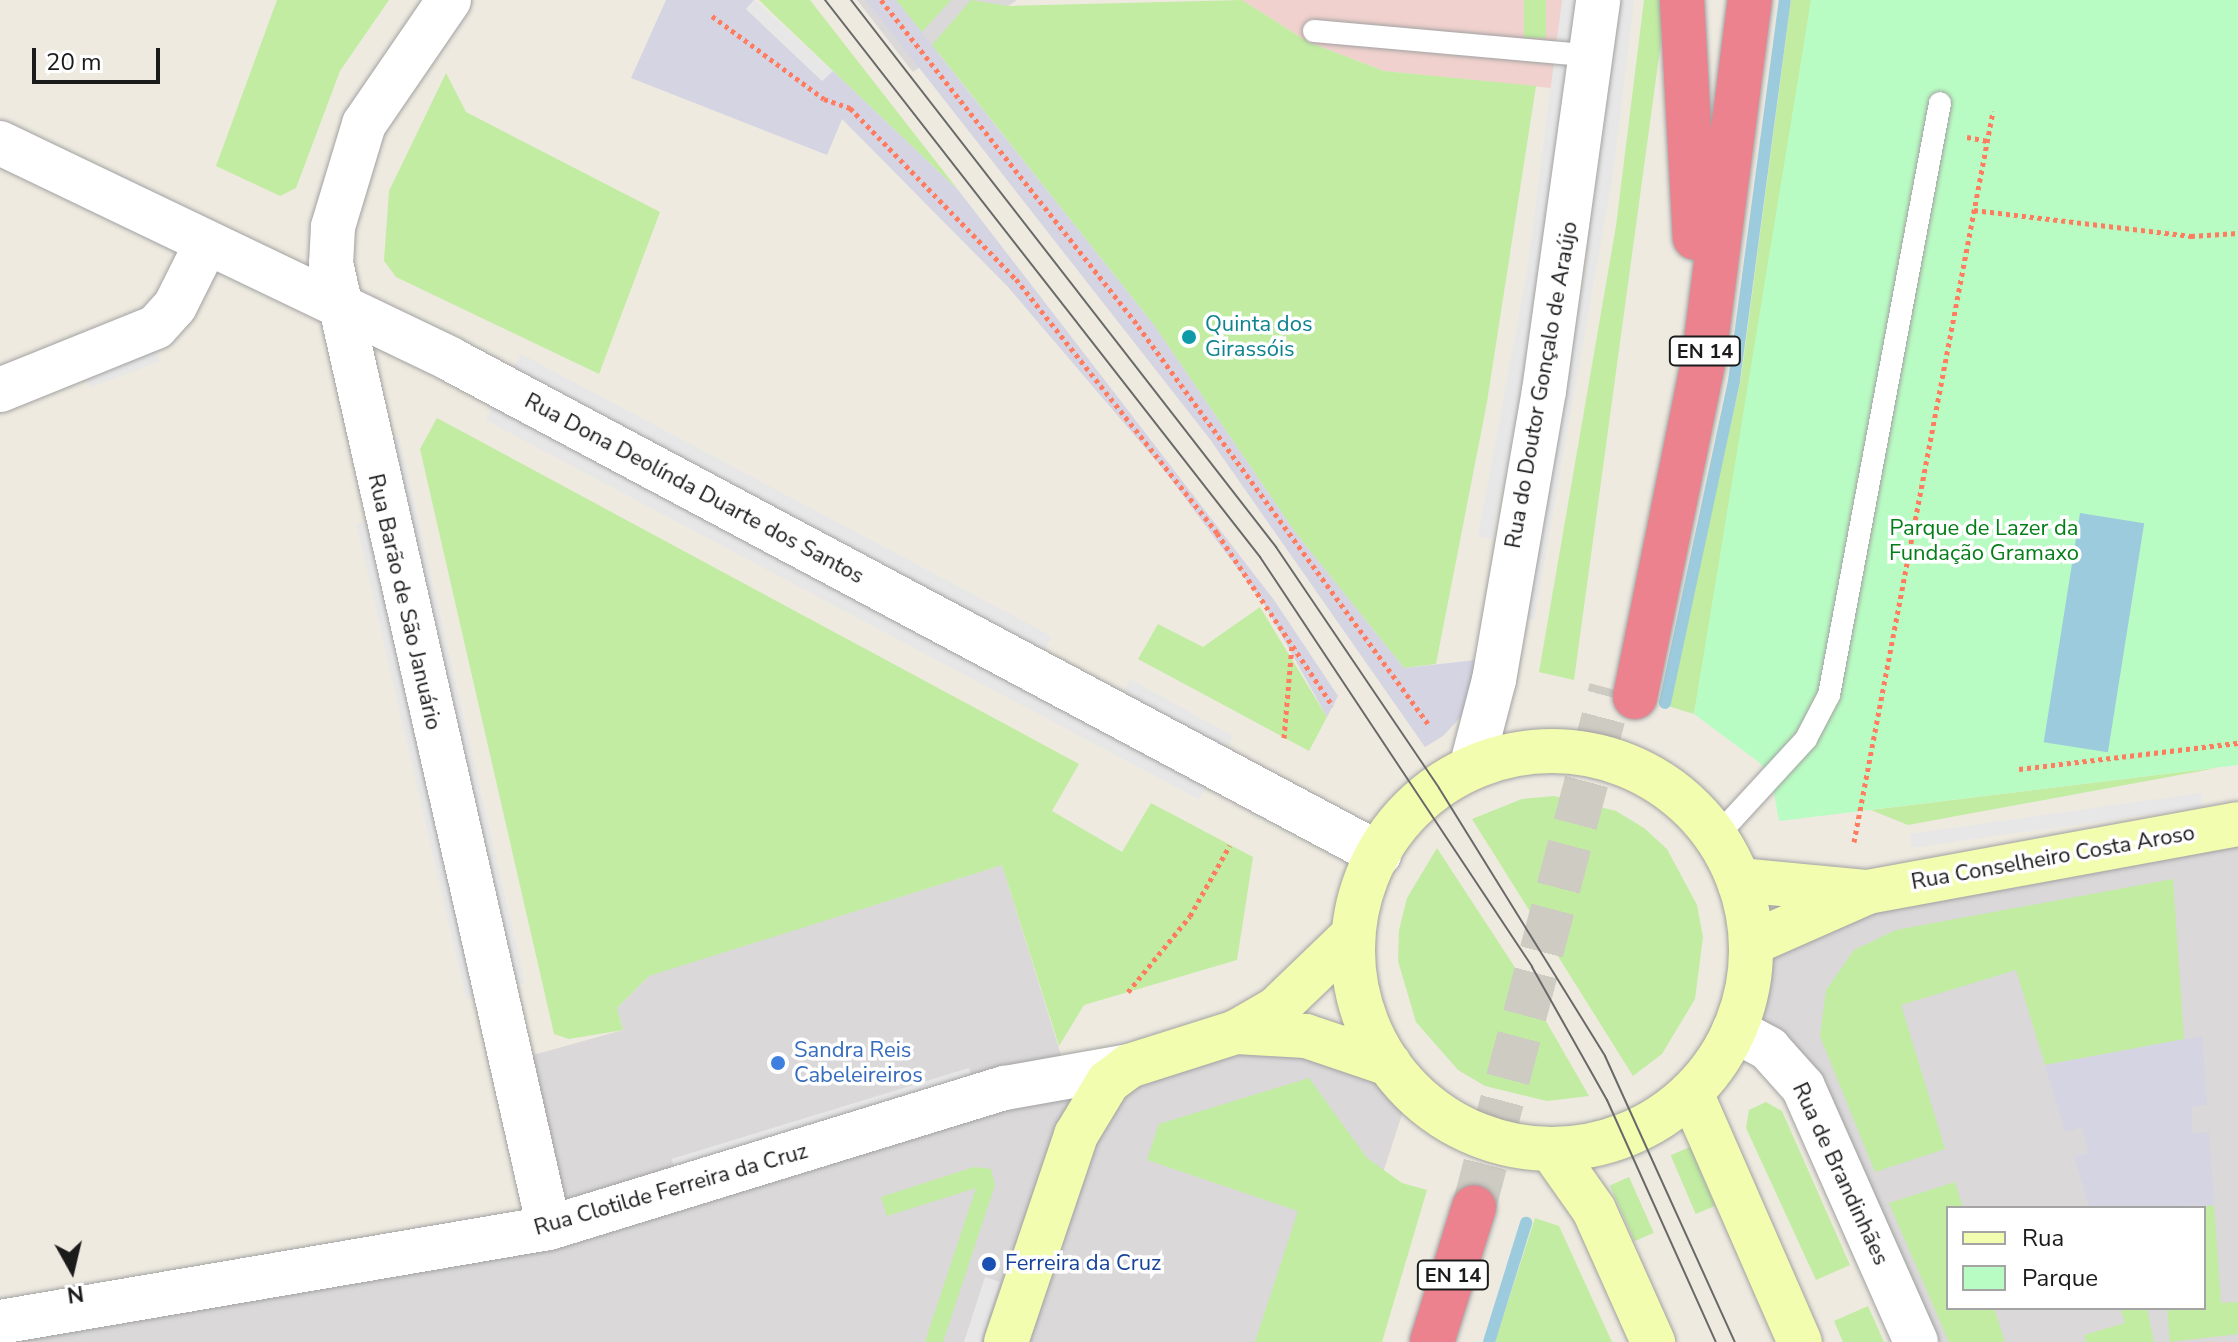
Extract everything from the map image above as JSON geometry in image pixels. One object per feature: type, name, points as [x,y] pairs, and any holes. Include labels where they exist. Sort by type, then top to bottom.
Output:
[{"type":"highway","points":[[1682,0],[1695,238]]},
{"type":"highway","name":"EN 14","points":[[1725,0],[1695,238],[1623,693],[1704,357],[1750,0]]},
{"type":"highway","name":"EN 14","points":[[1432,1342],[1487,1210],[1459,1342]]},
{"type":"main road","points":[[1522,753],[1589,753],[1653,777],[1683,798],[1716,837],[1739,880],[1752,943],[1749,988],[1734,1030],[1691,1093],[1624,1136],[1551,1149],[1492,1141],[1439,1115],[1389,1064],[1357,992],[1353,935],[1379,854],[1422,801],[1471,768],[1522,753]]},
{"type":"main road","name":"Rua Conselheiro Costa Aroso","points":[[1752,943],[1868,892],[2238,824]]},
{"type":"main road","name":"Rua Conselheiro Costa Aroso","points":[[1739,880],[1868,892]]},
{"type":"main road","name":"Rua Clotilde Ferreira da Cruz","points":[[1129,1066],[1236,1032],[1276,1009],[1353,935]]},
{"type":"main road","name":"Rua Clotilde Ferreira da Cruz","points":[[1236,1032],[1306,1036],[1389,1064]]},
{"type":"main road","points":[[1006,1342],[1076,1135],[1096,1097],[1129,1066]]},
{"type":"main road","points":[[1691,1093],[1800,1342]]},
{"type":"main road","points":[[1551,1149],[1588,1198],[1653,1342]]},
{"type":"street","name":"Rua Barão de São Januário","points":[[449,0],[364,124],[333,227],[337,302],[549,1228]]},
{"type":"street","name":"Rua do Doutor Gonçalo de Araújo","points":[[1471,768],[1494,680],[1544,391],[1598,0]]},
{"type":"street","name":"Rua Dona Deolínda Duarte dos Santos","points":[[0,143],[205,246],[337,302],[1379,854]]},
{"type":"street","points":[[0,390],[156,327],[175,306],[205,246]]},
{"type":"street","name":"Rua de Brandinhães","points":[[1734,1030],[1769,1049],[1803,1087],[1916,1342]]},
{"type":"street","name":"Rua Clotilde Ferreira da Cruz","points":[[0,1322],[549,1228],[1005,1088],[1129,1066]]},
{"type":"lane","points":[[1314,31],[1592,56]]},
{"type":"lane","points":[[1716,837],[1806,739],[1829,695],[1940,103]]},
{"type":"path","points":[[881,0],[1138,326],[1428,724]]},
{"type":"path","points":[[712,16],[824,99],[850,108],[962,220],[1167,466],[1333,706]]},
{"type":"path","points":[[1854,842],[1993,111]]},
{"type":"path","points":[[1974,210],[2191,236],[2238,233]]},
{"type":"path","points":[[1284,738],[1292,644]]},
{"type":"path","points":[[2019,769],[2238,743]]},
{"type":"path","points":[[1128,992],[1190,916],[1230,845]]},
{"type":"shaded area","points":[[666,0],[754,0],[746,9],[822,81],[833,71],[959,191],[1274,600],[1338,696],[1327,717],[1264,604],[1164,470],[1008,287],[842,119],[827,155],[631,78]]},
{"type":"shaded area","points":[[754,0],[833,71],[823,82],[746,8]]},
{"type":"shaded area","points":[[857,0],[1017,0],[913,72]]},
{"type":"shaded area","points":[[866,0],[896,0],[1154,325],[1295,532],[1404,668],[1485,659],[1471,706],[1443,736],[1425,747],[1209,438]]},
{"type":"shaded area","points":[[1242,0],[1592,0],[1581,91],[1384,71],[1308,42]]},
{"type":"shaded area","points":[[1562,0],[1577,0],[1522,388],[1492,539],[1478,536],[1527,272]]},
{"type":"shaded area","points":[[1620,0],[1634,0],[1613,174],[1534,620],[1520,617],[1584,282]]},
{"type":"shaded area","points":[[155,348],[160,361],[91,388],[86,375]]},
{"type":"shaded area","points":[[521,354],[1052,636],[1045,649],[514,367]]},
{"type":"shaded area","points":[[493,407],[1206,786],[1199,800],[486,420]]},
{"type":"shaded area","points":[[399,437],[525,983],[509,986],[383,441]]},
{"type":"shaded area","points":[[370,520],[480,995],[466,999],[356,523]]},
{"type":"shaded area","points":[[1130,679],[1233,736],[1226,749],[1123,692]]},
{"type":"shaded area","points":[[2201,793],[2203,807],[1912,848],[1910,834]]},
{"type":"shaded area","points":[[2238,830],[2238,1342],[1922,1342],[1745,1027],[1760,948],[1853,904]]},
{"type":"shaded area","points":[[1002,865],[1066,1071],[552,1219],[515,1060],[623,1030],[617,1008],[650,975]]},
{"type":"shaded area","points":[[2202,1036],[2207,1105],[2191,1107],[2193,1133],[2209,1132],[2214,1205],[2089,1206],[2074,1157],[2089,1153],[2081,1127],[2065,1132],[2045,1065]]},
{"type":"shaded area","points":[[1221,1040],[1383,1068],[1408,1096],[1328,1342],[1014,1342],[1097,1107]]},
{"type":"shaded area","points":[[969,1068],[973,1081],[676,1172],[672,1159]]},
{"type":"shaded area","points":[[1102,1076],[998,1342],[0,1342],[414,1251]]},
{"type":"shaded area","points":[[985,1277],[1000,1282],[981,1342],[964,1342]]},
{"type":"green space","points":[[277,0],[389,0],[340,71],[296,188],[280,196],[216,166]]},
{"type":"green space","points":[[759,0],[810,0],[959,191],[833,71]]},
{"type":"green space","points":[[896,0],[951,0],[922,32]]},
{"type":"green space","points":[[971,0],[1008,6],[1242,0],[1308,42],[1384,71],[1536,86],[1487,402],[1436,664],[1404,668],[1295,532],[1154,325],[932,45]]},
{"type":"green space","points":[[1524,0],[1546,0],[1546,38],[1524,38]]},
{"type":"green space","points":[[1644,0],[1663,0],[1661,42],[1574,680],[1539,672],[1616,226]]},
{"type":"green space","points":[[1791,0],[1811,0],[1804,59],[1694,714],[1668,706],[1741,378]]},
{"type":"green space","name":"Parque de Lazer da Fundação Gramaxo","points":[[1811,0],[2238,0],[2238,765],[1779,821],[1772,782],[1760,763],[1694,714]]},
{"type":"green space","points":[[446,73],[466,112],[660,212],[599,374],[396,277],[384,261],[389,191]]},
{"type":"green space","points":[[437,418],[1079,764],[1052,811],[1122,852],[1151,803],[1253,857],[1237,960],[1084,1005],[1059,1046],[1002,865],[649,976],[617,1008],[623,1030],[569,1039],[554,1034],[420,449]]},
{"type":"green space","points":[[1260,607],[1327,717],[1309,751],[1138,659],[1158,624],[1203,647]]},
{"type":"green space","points":[[2217,768],[1908,825],[1871,810],[2198,770]]},
{"type":"green space","points":[[1554,796],[1616,811],[1644,828],[1667,849],[1697,905],[1703,937],[1695,999],[1662,1054],[1633,1076],[1472,819],[1522,799]]},
{"type":"green space","points":[[1437,848],[1516,969],[1589,1096],[1547,1101],[1485,1086],[1458,1070],[1416,1022],[1398,961],[1399,930],[1407,898]]},
{"type":"green space","points":[[2173,879],[2184,1039],[2045,1065],[2016,970],[1901,1005],[1945,1149],[1875,1172],[1820,1036],[1826,990],[1854,950],[1896,930]]},
{"type":"green space","points":[[1309,1078],[1367,1158],[1402,1183],[1427,1190],[1382,1342],[1255,1342],[1298,1211],[1147,1160],[1159,1124]]},
{"type":"green space","points":[[1766,1102],[1782,1111],[1850,1265],[1816,1280],[1746,1128],[1749,1110]]},
{"type":"green space","points":[[1690,1147],[1715,1206],[1696,1214],[1671,1155]]},
{"type":"green space","points":[[974,1167],[991,1169],[995,1185],[943,1342],[925,1342],[976,1188],[887,1216],[881,1197]]},
{"type":"green space","points":[[1629,1177],[1654,1233],[1635,1241],[1610,1186]]},
{"type":"green space","points":[[1955,1182],[1962,1206],[1946,1206],[1946,1310],[1995,1310],[2005,1342],[1949,1342],[1889,1203]]},
{"type":"green space","points":[[2214,1205],[2221,1303],[2238,1302],[2238,1334],[2170,1342],[2167,1310],[2206,1310],[2206,1206]]},
{"type":"green space","points":[[1535,1218],[1559,1226],[1612,1342],[1495,1342]]},
{"type":"green space","points":[[1868,1306],[1884,1342],[1843,1342],[1834,1321]]},
{"type":"green space","points":[[2121,1310],[2147,1310],[2154,1342],[2086,1342],[2084,1335],[2125,1323]]},
{"type":"water","points":[[2080,513],[2144,523],[2108,752],[2044,742]]},
{"type":"waterway","points":[[1665,703],[1734,381],[1785,0]]},
{"type":"waterway","points":[[1489,1342],[1526,1223]]},
{"type":"tunnel","points":[[1474,1207],[1611,689]]},
{"type":"tram line","points":[[825,0],[1260,557],[1532,967],[1607,1100],[1716,1342]]},
{"type":"tram line","points":[[851,0],[1276,547],[1439,788],[1605,1056],[1735,1342]]},
{"type":"place","name":"Quinta dos Girassóis","points":[[1189,337]]},
{"type":"place","name":"Sandra Reis Cabeleireiros","points":[[778,1063]]},
{"type":"place","name":"Ferreira da Cruz","points":[[989,1264]]}]
